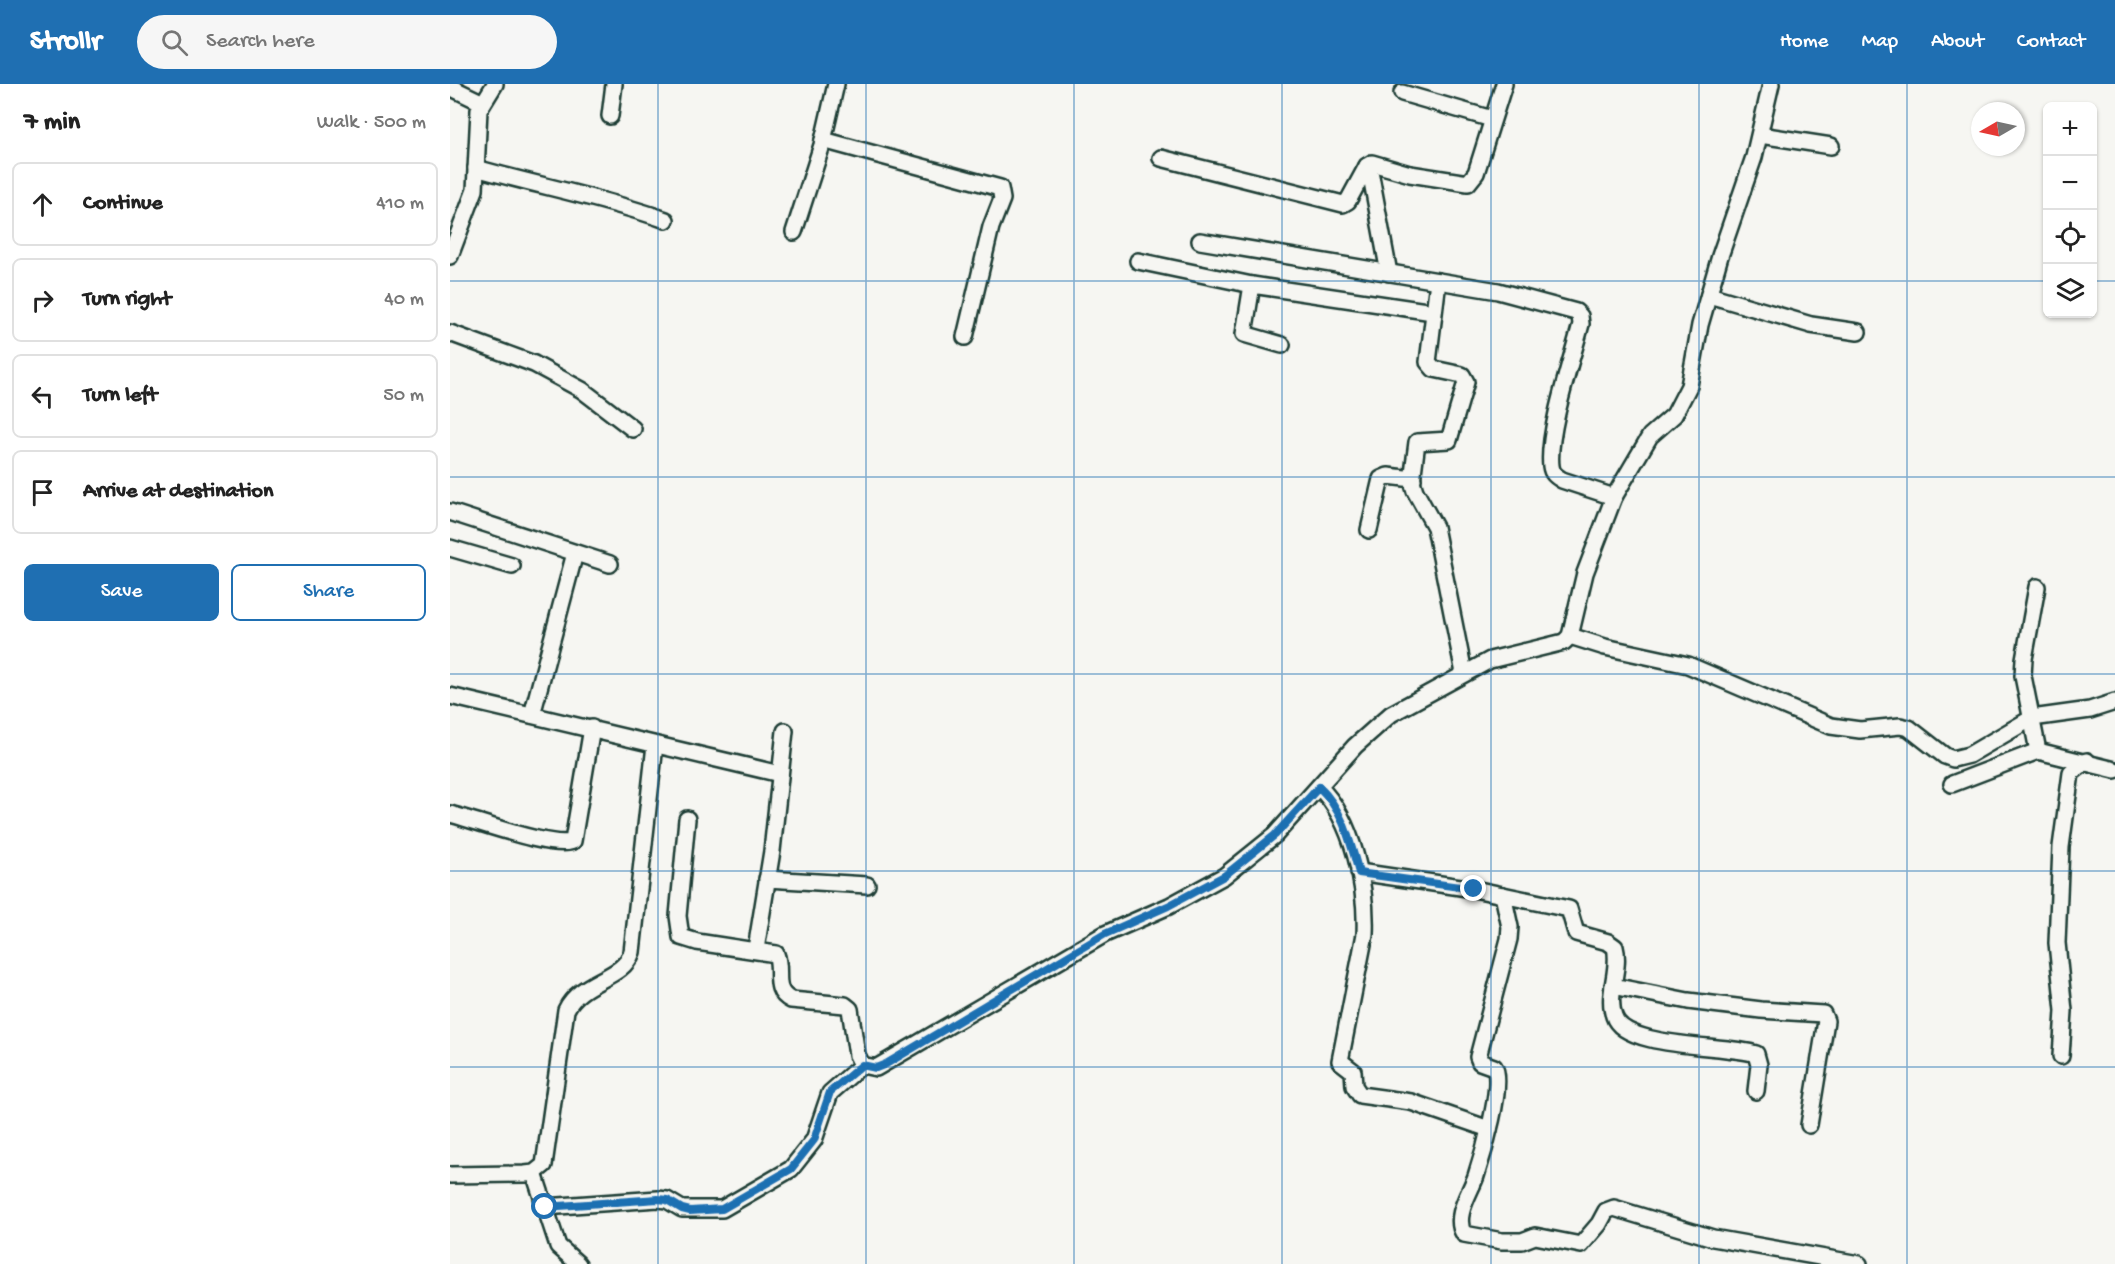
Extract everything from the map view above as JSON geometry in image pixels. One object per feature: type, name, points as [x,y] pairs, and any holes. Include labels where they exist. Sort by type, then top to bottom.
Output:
[{"type":"street","points":[[450,256],[470,207],[476,168],[479,111],[495,84]]},
{"type":"street","points":[[610,116],[614,84]]},
{"type":"street","points":[[794,232],[823,140],[836,84]]},
{"type":"street","points":[[1161,158],[1343,204],[1348,201],[1367,166],[1374,163],[1410,174],[1468,183],[1476,173],[1504,84]]},
{"type":"street","points":[[862,1065],[876,1068],[886,1064],[1105,934],[1168,906],[1224,876],[1275,835],[1355,746],[1391,714],[1464,672],[1490,660],[1564,642],[1570,636],[1585,573],[1614,497],[1650,436],[1680,406],[1689,386],[1709,295],[1761,135],[1771,84]]},
{"type":"street","points":[[450,87],[483,103]]},
{"type":"street","points":[[1402,93],[1492,119]]},
{"type":"street","points":[[1761,135],[1831,146]]},
{"type":"street","points":[[823,140],[999,188],[1002,199],[991,227],[965,337]]},
{"type":"street","points":[[1367,166],[1371,176],[1389,273]]},
{"type":"street","points":[[476,168],[551,190],[627,206],[666,220]]},
{"type":"street","points":[[1200,242],[1498,291],[1570,309],[1580,316],[1581,324],[1554,430],[1551,468],[1554,476],[1562,480],[1614,497]]},
{"type":"street","points":[[1138,261],[1252,285],[1433,312]]},
{"type":"street","points":[[1438,281],[1428,362],[1434,369],[1462,375],[1466,382],[1449,440],[1417,442],[1413,479],[1415,491],[1435,527],[1464,672]]},
{"type":"street","points":[[1252,285],[1244,334],[1282,345]]},
{"type":"street","points":[[1709,295],[1811,325],[1858,332]]},
{"type":"street","points":[[450,333],[534,364],[582,390],[633,429]]},
{"type":"street","points":[[1369,530],[1382,479],[1388,476],[1413,479]]},
{"type":"street","points":[[450,512],[610,564]]},
{"type":"street","points":[[450,549],[513,566]]},
{"type":"street","points":[[532,715],[575,553]]},
{"type":"street","points":[[2037,587],[2024,659],[2025,690],[2038,751]]},
{"type":"street","points":[[1570,636],[1605,647],[1688,664],[1831,726],[1849,730],[1900,726],[1909,728],[1945,756],[1953,759],[1968,755],[2032,718],[2090,710],[2115,702]]},
{"type":"street","points":[[450,696],[780,774]]},
{"type":"street","points":[[450,814],[549,842],[573,841],[592,728]]},
{"type":"street","points":[[756,949],[785,731]]},
{"type":"street","points":[[450,1174],[534,1173],[544,1165],[566,1010],[579,991],[628,963],[632,952],[655,745]]},
{"type":"street","points":[[1952,784],[2038,751],[2115,770]]},
{"type":"street","points":[[2061,1056],[2064,1011],[2056,943],[2061,847],[2071,773],[2087,762]]},
{"type":"street","points":[[1319,787],[1339,811],[1359,873],[1366,912],[1365,934],[1351,1013],[1340,1056],[1340,1060],[1353,1071],[1355,1091],[1365,1096],[1411,1102],[1489,1129]]},
{"type":"street","points":[[687,819],[678,916],[681,937],[697,942],[756,949],[776,954],[779,962],[779,989],[783,996],[791,1000],[845,1005],[850,1009],[857,1055],[862,1065]]},
{"type":"street","points":[[1359,873],[1503,895],[1569,909],[1576,933],[1612,943],[1616,952],[1613,986],[1614,1017],[1627,1032],[1645,1038],[1755,1054],[1759,1065],[1756,1091]]},
{"type":"street","points":[[767,879],[867,885]]},
{"type":"street","points":[[1503,895],[1510,927],[1509,939],[1478,1057],[1480,1062],[1497,1071],[1489,1129],[1476,1177],[1460,1218],[1460,1228],[1470,1236],[1516,1241],[1535,1236],[1581,1245],[1599,1224],[1606,1211],[1614,1208],[1713,1238],[1859,1264]]},
{"type":"street","points":[[1613,986],[1688,1001],[1761,1010],[1823,1014],[1826,1021],[1809,1125]]},
{"type":"street","points":[[545,1207],[658,1199],[667,1200],[690,1211],[722,1209],[791,1169],[814,1140],[830,1092],[862,1065]]},
{"type":"street","points":[[534,1173],[560,1251],[578,1264]]},
{"type":"route","points":[[545,1207],[658,1199],[667,1200],[690,1211],[722,1209],[752,1194],[791,1169],[814,1140],[830,1092],[862,1065],[876,1068],[886,1064],[1105,934],[1168,906],[1224,876],[1275,835],[1319,787],[1339,811],[1359,873],[1474,889]]}]
